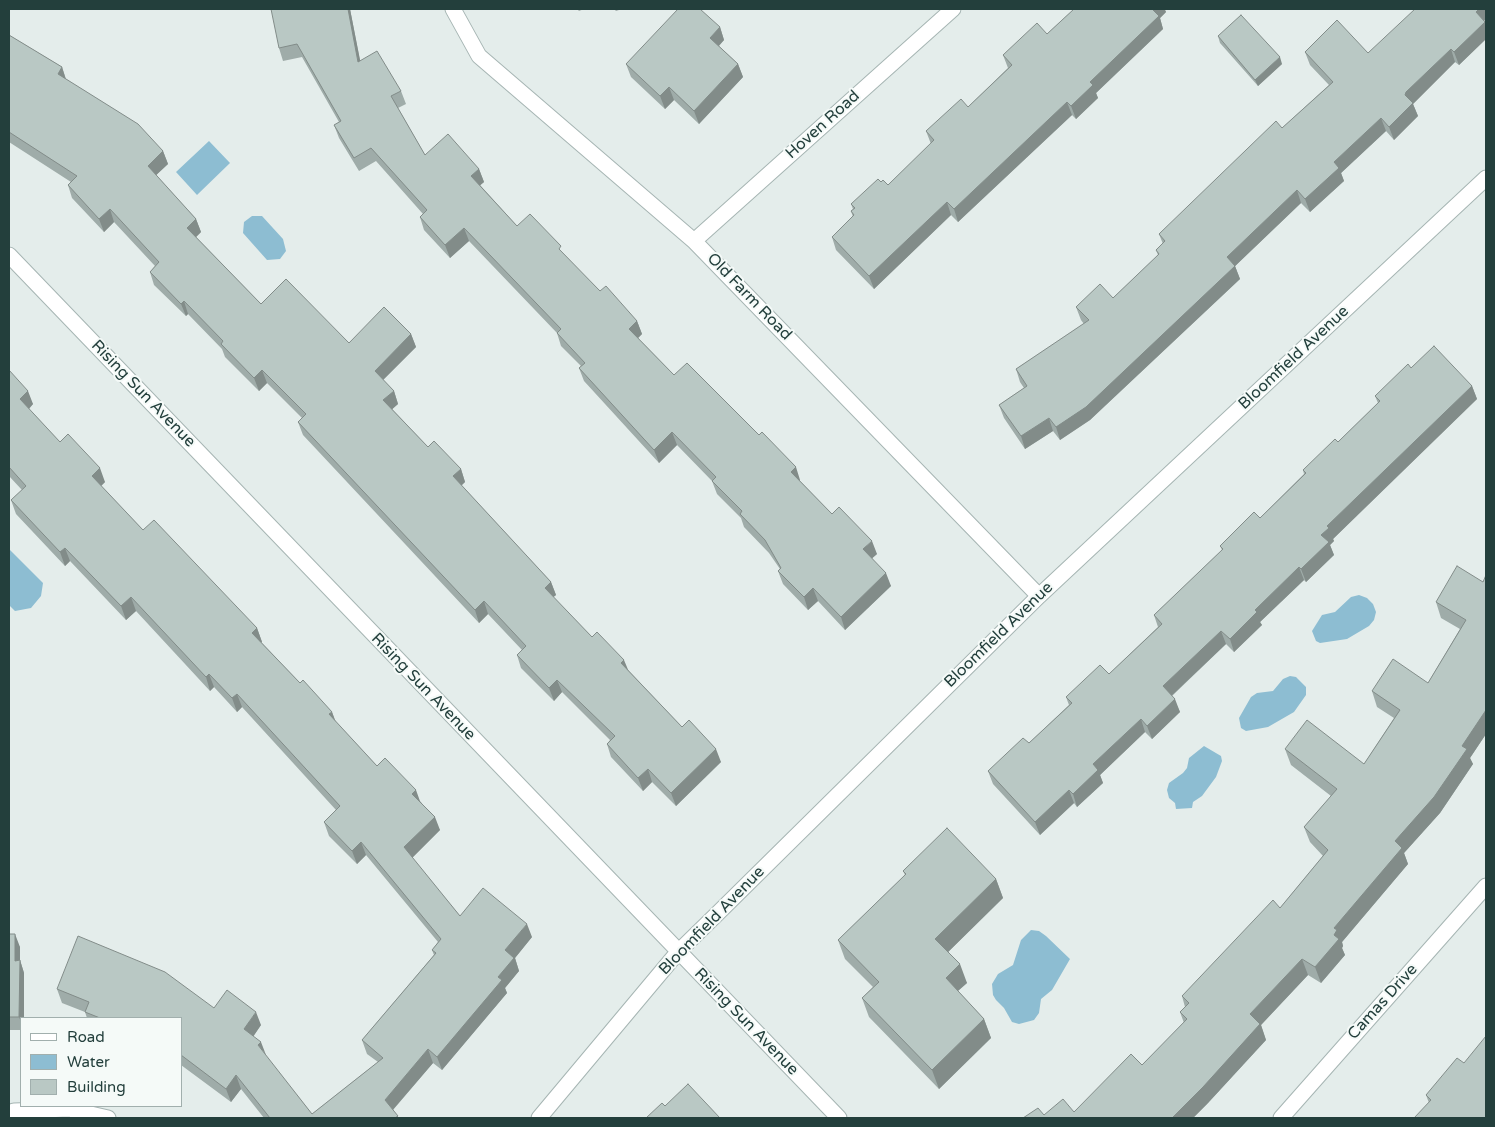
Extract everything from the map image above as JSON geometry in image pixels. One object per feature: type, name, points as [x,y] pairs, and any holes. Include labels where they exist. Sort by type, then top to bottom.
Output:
[{"type":"street","name":"Old Farm Road","points":[[453,9],[479,56],[694,241],[1039,596]]},
{"type":"street","name":"Hoven Road","points":[[694,241],[953,9]]},
{"type":"street","name":"Bloomfield Avenue","points":[[539,1118],[678,952],[1039,596],[1486,178]]},
{"type":"street","name":"Rising Sun Avenue","points":[[9,255],[838,1118]]},
{"type":"street","name":"Camas Drive","points":[[1281,1118],[1486,886]]},
{"type":"street","points":[[9,1113],[14,1111],[70,1108],[108,1118]]},
{"type":"water","points":[[209,141],[230,163],[197,195],[176,172]]},
{"type":"water","points":[[252,216],[262,216],[283,239],[286,251],[280,259],[267,260],[243,233],[244,222]]},
{"type":"water","points":[[9,549],[43,583],[41,596],[31,608],[15,611],[9,605]]},
{"type":"water","points":[[1359,595],[1367,598],[1373,604],[1376,612],[1374,620],[1369,626],[1347,639],[1320,643],[1316,641],[1312,631],[1322,615],[1335,612],[1351,597]]},
{"type":"water","points":[[1290,676],[1296,677],[1306,687],[1306,695],[1294,712],[1268,727],[1246,731],[1241,728],[1239,718],[1251,697],[1257,693],[1273,691],[1283,679]]},
{"type":"water","points":[[1204,746],[1221,756],[1222,761],[1216,777],[1202,796],[1193,802],[1192,808],[1176,809],[1175,803],[1169,798],[1167,790],[1169,783],[1183,773],[1187,768],[1189,758]]},
{"type":"water","points":[[1031,930],[1039,931],[1046,936],[1070,959],[1052,990],[1041,999],[1039,1013],[1034,1020],[1019,1024],[1012,1022],[1004,1008],[996,1000],[993,995],[992,984],[998,974],[1013,965],[1021,940]]},
{"type":"building","points":[[271,9],[348,9],[358,62],[377,51],[401,91],[391,96],[425,155],[448,134],[479,169],[471,176],[517,226],[530,214],[561,246],[559,249],[600,291],[606,286],[637,321],[629,329],[674,375],[687,363],[759,435],[762,432],[796,467],[791,472],[832,514],[839,507],[872,541],[863,549],[886,573],[841,617],[813,588],[804,597],[778,571],[781,568],[765,540],[740,514],[742,511],[712,481],[716,477],[672,432],[654,450],[579,368],[585,363],[557,333],[561,329],[464,228],[445,245],[420,217],[427,210],[371,148],[354,158],[334,125],[341,121],[297,44],[279,48]]},
{"type":"building","points":[[678,9],[700,9],[720,27],[710,38],[738,64],[694,111],[669,87],[660,96],[626,64]]},
{"type":"building","points":[[1074,9],[1152,9],[1159,16],[1090,82],[1093,85],[1071,106],[1067,102],[954,209],[947,202],[869,276],[832,237],[854,215],[851,211],[855,208],[851,204],[878,179],[881,182],[883,180],[888,185],[934,140],[926,131],[961,99],[968,107],[1012,65],[1003,55],[1037,23],[1047,34]]},
{"type":"building","points":[[1415,9],[1479,9],[1476,12],[1485,22],[1454,52],[1451,49],[1406,92],[1405,95],[1413,103],[1389,127],[1381,118],[1334,162],[1339,168],[1305,199],[1297,190],[1227,257],[1235,266],[1086,407],[1056,427],[1049,418],[1021,436],[999,405],[1027,386],[1016,369],[1089,320],[1076,307],[1100,284],[1113,298],[1159,254],[1156,250],[1165,241],[1159,234],[1276,121],[1282,128],[1333,82],[1305,52],[1337,20],[1368,53]]},
{"type":"building","points":[[1241,15],[1280,57],[1255,80],[1218,36]]},
{"type":"building","points":[[9,35],[62,67],[58,74],[138,124],[163,151],[148,166],[196,219],[187,228],[261,304],[286,279],[349,343],[384,307],[411,334],[375,371],[394,391],[383,400],[428,447],[434,441],[461,469],[453,476],[551,582],[545,588],[592,637],[597,632],[624,660],[621,663],[682,727],[689,720],[716,749],[671,793],[648,769],[638,778],[607,744],[615,736],[557,680],[549,688],[517,655],[526,646],[484,601],[475,610],[298,422],[306,414],[262,370],[254,378],[221,344],[223,341],[184,301],[181,304],[150,272],[159,262],[110,209],[99,219],[68,185],[77,176],[9,132]]},
{"type":"building","points":[[1434,346],[1472,386],[1327,526],[1329,528],[1321,535],[1329,542],[1301,569],[1299,567],[1255,610],[1257,612],[1230,639],[1221,631],[1163,686],[1175,699],[1147,726],[1141,719],[1093,764],[1098,770],[1073,794],[1069,790],[1035,822],[988,771],[1023,738],[1029,743],[1072,703],[1066,697],[1100,665],[1109,674],[1162,624],[1154,615],[1223,549],[1220,546],[1254,512],[1260,518],[1306,473],[1303,470],[1335,439],[1338,442],[1380,401],[1375,396],[1408,364],[1411,368]]},
{"type":"building","points":[[9,370],[28,391],[20,399],[60,442],[68,434],[100,468],[92,476],[143,530],[154,520],[257,628],[252,633],[300,683],[303,680],[332,712],[329,714],[377,766],[385,758],[416,790],[412,794],[435,817],[404,847],[460,916],[483,888],[527,924],[505,950],[514,958],[498,977],[502,980],[437,1057],[428,1049],[385,1100],[398,1116],[395,1118],[270,1118],[236,1075],[226,1089],[182,1056],[182,1017],[98,1017],[85,1012],[89,1002],[57,989],[78,936],[165,972],[214,1008],[227,990],[256,1012],[244,1029],[261,1042],[258,1045],[312,1114],[383,1058],[362,1040],[436,953],[432,950],[441,939],[361,842],[352,851],[324,822],[340,806],[237,694],[232,698],[209,674],[206,677],[131,597],[121,606],[65,548],[60,552],[11,500],[26,486],[9,467]]},
{"type":"building","points":[[1457,566],[1483,582],[1486,575],[1486,710],[1462,746],[1467,749],[1434,797],[1395,841],[1402,848],[1334,928],[1337,930],[1334,935],[1339,939],[1315,967],[1302,959],[1250,1014],[1260,1024],[1172,1118],[1023,1118],[1038,1108],[1044,1115],[1063,1099],[1074,1112],[1131,1054],[1142,1065],[1187,1019],[1180,1012],[1189,1003],[1182,996],[1273,900],[1280,908],[1328,850],[1304,827],[1337,789],[1285,749],[1307,720],[1364,764],[1400,710],[1372,691],[1393,659],[1428,683],[1466,620],[1436,602]]},
{"type":"building","points":[[947,828],[996,879],[935,939],[960,964],[946,978],[984,1019],[932,1070],[862,998],[879,982],[838,940],[906,874],[903,871]]},
{"type":"building","points":[[9,934],[15,934],[15,961],[20,960],[19,1017],[9,1017]]},
{"type":"building","points":[[1486,1036],[1486,1118],[1414,1118],[1431,1100],[1426,1095],[1457,1058],[1464,1063]]},
{"type":"building","points":[[688,1084],[720,1118],[646,1118],[662,1103],[665,1106]]}]
